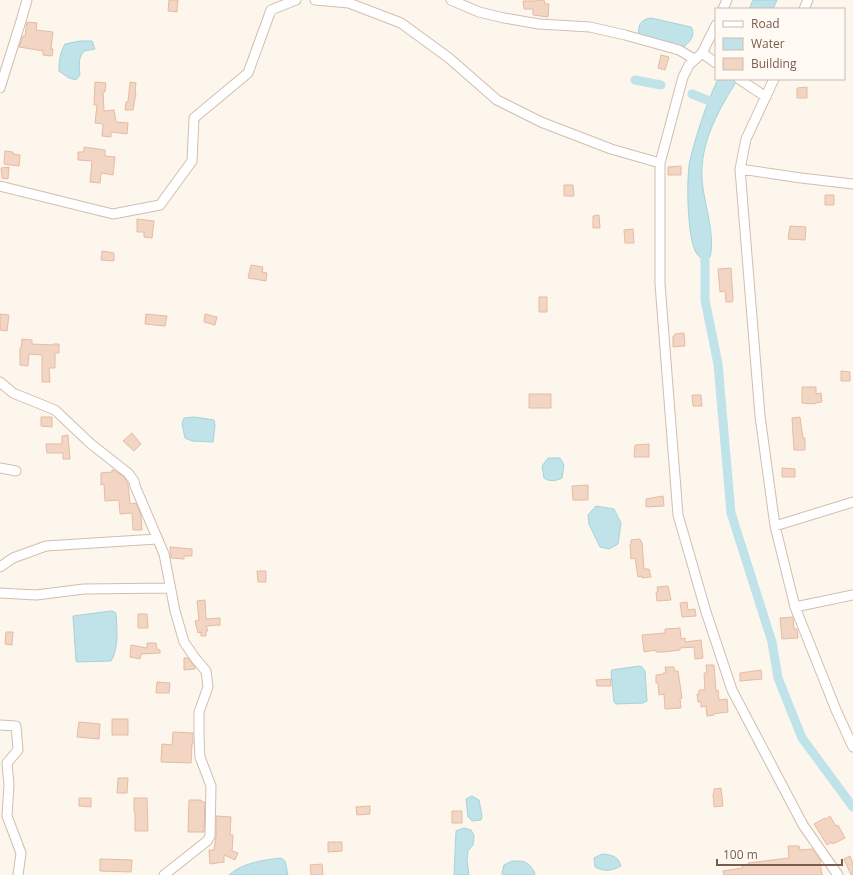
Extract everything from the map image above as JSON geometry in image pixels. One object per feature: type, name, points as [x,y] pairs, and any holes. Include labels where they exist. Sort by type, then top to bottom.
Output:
[{"type":"street","points":[[0,88],[27,0]]},
{"type":"street","points":[[0,186],[113,214],[160,206],[192,161],[194,118],[248,73],[271,10],[296,0]]},
{"type":"street","points":[[315,0],[349,3],[401,23],[449,58],[497,100],[541,122],[611,149],[660,163]]},
{"type":"street","points":[[451,0],[479,12],[504,18],[539,24],[590,27],[625,35],[679,50],[694,59]]},
{"type":"street","points":[[715,27],[702,53],[689,65],[683,77],[660,163],[660,284],[678,515],[706,612],[732,690],[803,825],[838,875]]},
{"type":"street","points":[[702,53],[715,62]]},
{"type":"street","points":[[741,80],[766,97]]},
{"type":"street","points":[[774,80],[746,139],[740,169],[760,416],[775,526],[795,608],[836,710],[853,746]]},
{"type":"street","points":[[740,169],[853,184]]},
{"type":"street","points":[[0,382],[13,393],[54,410],[91,444],[128,473],[134,481],[164,554],[175,611],[184,642],[206,671],[208,687],[199,712],[199,737],[200,757],[211,786],[210,836],[207,842],[164,875]]},
{"type":"street","points":[[0,468],[16,471]]},
{"type":"street","points":[[775,526],[853,502]]},
{"type":"street","points":[[0,567],[13,558],[46,546],[157,539]]},
{"type":"street","points":[[0,594],[36,595],[84,588],[170,588]]},
{"type":"street","points":[[795,608],[853,595]]},
{"type":"street","points":[[0,725],[16,726],[18,750],[7,763],[9,785],[7,816],[21,853],[18,875]]},
{"type":"water","points":[[753,0],[777,0],[773,8],[749,8]]},
{"type":"water","points":[[651,18],[691,27],[693,33],[691,39],[686,45],[679,48],[639,35],[639,26],[642,21]]},
{"type":"water","points":[[80,41],[92,41],[95,49],[84,51],[82,54],[79,62],[80,75],[76,80],[69,78],[59,71],[60,60],[65,44]]},
{"type":"water","points":[[718,80],[737,80],[712,126],[704,152],[702,178],[709,218],[711,248],[710,257],[704,259],[697,254],[691,236],[688,208],[688,180],[690,160],[710,98]]},
{"type":"water","points":[[195,417],[214,420],[215,426],[213,442],[192,441],[185,438],[182,424],[184,418]]},
{"type":"water","points":[[548,458],[560,458],[564,465],[562,478],[553,481],[544,478],[542,466]]},
{"type":"water","points":[[596,506],[614,509],[621,523],[618,544],[609,549],[600,547],[589,524],[588,515]]},
{"type":"water","points":[[111,611],[115,612],[116,614],[117,632],[114,656],[111,661],[77,662],[73,616]]},
{"type":"water","points":[[639,666],[645,671],[647,701],[643,703],[616,704],[614,702],[612,670]]},
{"type":"water","points":[[472,796],[479,800],[482,816],[481,820],[472,821],[468,817],[466,799]]},
{"type":"water","points":[[464,828],[471,830],[474,835],[473,845],[468,851],[467,860],[469,875],[454,875],[456,831]]},
{"type":"water","points":[[602,854],[616,858],[621,866],[608,870],[602,870],[595,867],[594,858]]},
{"type":"water","points":[[281,858],[285,861],[288,875],[229,875],[246,865]]},
{"type":"water","points":[[512,861],[526,862],[535,873],[534,875],[503,875],[504,865]]},
{"type":"building","points":[[169,0],[178,0],[177,12],[168,11]]},
{"type":"building","points":[[544,0],[545,4],[549,4],[548,17],[533,15],[533,9],[524,9],[523,1]]},
{"type":"building","points":[[27,22],[37,23],[36,30],[53,32],[51,49],[53,49],[52,56],[43,55],[43,51],[19,47],[23,36],[25,36]]},
{"type":"building","points":[[661,55],[669,57],[665,70],[658,68]]},
{"type":"building","points":[[95,82],[106,83],[105,92],[103,92],[104,111],[114,110],[116,122],[128,123],[127,134],[111,132],[111,137],[102,136],[103,124],[95,123],[97,105],[94,105]]},
{"type":"building","points":[[130,82],[136,83],[133,110],[125,110],[126,102],[128,102]]},
{"type":"building","points":[[807,87],[807,98],[797,98],[797,88]]},
{"type":"building","points":[[84,147],[105,150],[105,156],[115,157],[113,175],[101,173],[100,183],[90,182],[92,161],[78,160],[78,152],[84,152]]},
{"type":"building","points":[[5,151],[20,155],[19,166],[4,164]]},
{"type":"building","points":[[681,166],[681,175],[668,175],[668,167]]},
{"type":"building","points":[[9,167],[8,179],[2,178],[1,168]]},
{"type":"building","points":[[564,185],[573,185],[574,196],[564,196]]},
{"type":"building","points":[[825,195],[834,195],[834,205],[825,205]]},
{"type":"building","points":[[599,215],[600,228],[593,228],[593,216]]},
{"type":"building","points":[[137,219],[154,221],[152,238],[144,237],[144,232],[137,232]]},
{"type":"building","points":[[790,226],[806,227],[805,240],[788,239]]},
{"type":"building","points":[[633,229],[634,243],[625,243],[624,230]]},
{"type":"building","points":[[102,251],[114,253],[114,261],[101,260]]},
{"type":"building","points":[[251,265],[263,267],[262,272],[267,273],[266,281],[248,278]]},
{"type":"building","points":[[731,268],[733,299],[732,302],[726,302],[725,291],[720,292],[718,269]]},
{"type":"building","points":[[539,297],[547,297],[547,312],[539,312]]},
{"type":"building","points":[[0,314],[9,315],[7,331],[0,330]]},
{"type":"building","points":[[146,314],[167,316],[165,326],[145,324]]},
{"type":"building","points":[[205,314],[217,317],[215,325],[204,322]]},
{"type":"building","points":[[684,333],[685,346],[673,347],[673,336],[675,336],[675,334]]},
{"type":"building","points":[[22,339],[32,340],[32,344],[59,344],[59,353],[55,353],[55,368],[49,368],[50,382],[42,382],[42,355],[29,354],[28,366],[20,365],[20,348]]},
{"type":"building","points":[[841,371],[850,372],[850,381],[841,381]]},
{"type":"building","points":[[802,387],[816,387],[816,394],[821,393],[822,402],[815,404],[802,403]]},
{"type":"building","points":[[529,394],[551,394],[551,408],[529,408]]},
{"type":"building","points":[[692,395],[701,395],[702,406],[693,406]]},
{"type":"building","points":[[41,417],[52,417],[52,427],[41,426]]},
{"type":"building","points":[[800,417],[803,438],[805,438],[805,450],[794,450],[792,418]]},
{"type":"building","points":[[132,433],[141,444],[134,451],[123,441]]},
{"type":"building","points":[[68,435],[70,459],[63,459],[63,453],[47,453],[46,444],[62,444],[62,436]]},
{"type":"building","points":[[649,444],[649,457],[634,457],[635,445]]},
{"type":"building","points":[[782,468],[795,469],[795,477],[782,477]]},
{"type":"building","points":[[112,470],[124,477],[128,484],[130,504],[136,503],[141,515],[142,530],[133,530],[132,513],[120,514],[119,500],[105,501],[104,484],[101,485],[101,473],[112,472]]},
{"type":"building","points":[[588,485],[588,500],[573,500],[572,486]]},
{"type":"building","points":[[663,496],[664,506],[646,507],[646,499]]},
{"type":"building","points":[[640,539],[642,542],[644,569],[649,569],[651,577],[638,577],[635,558],[631,559],[631,540]]},
{"type":"building","points":[[170,547],[192,549],[192,556],[184,556],[184,559],[171,558]]},
{"type":"building","points":[[257,571],[266,571],[266,582],[258,582]]},
{"type":"building","points":[[668,586],[671,600],[657,601],[657,587]]},
{"type":"building","points":[[205,600],[206,619],[220,618],[220,625],[206,626],[208,631],[206,631],[206,636],[201,636],[201,632],[198,633],[195,621],[199,620],[197,601]]},
{"type":"building","points":[[687,602],[688,610],[695,609],[696,616],[682,617],[680,603]]},
{"type":"building","points":[[138,614],[147,614],[148,628],[138,628]]},
{"type":"building","points":[[793,617],[794,629],[797,629],[798,638],[782,639],[780,618]]},
{"type":"building","points":[[680,628],[681,639],[685,638],[685,642],[701,640],[703,658],[695,659],[694,647],[680,648],[680,650],[664,652],[656,652],[656,650],[644,652],[642,635],[665,633],[665,629]]},
{"type":"building","points":[[6,632],[13,632],[12,645],[5,644]]},
{"type":"building","points":[[147,643],[156,643],[157,649],[160,650],[160,653],[141,654],[140,659],[130,657],[131,645],[147,648]]},
{"type":"building","points":[[184,658],[188,658],[195,669],[184,670]]},
{"type":"building","points":[[706,665],[714,665],[716,691],[718,690],[719,700],[727,699],[728,712],[707,716],[706,706],[701,707],[701,702],[698,702],[697,694],[699,694],[699,690],[705,690],[704,673],[707,673]]},
{"type":"building","points":[[665,667],[674,667],[674,671],[678,671],[682,698],[680,699],[681,708],[665,709],[664,694],[659,695],[656,675],[666,673]]},
{"type":"building","points":[[761,670],[762,679],[740,681],[740,673]]},
{"type":"building","points":[[611,679],[611,686],[597,686],[596,680]]},
{"type":"building","points":[[157,682],[170,683],[169,693],[156,693]]},
{"type":"building","points":[[112,719],[128,719],[128,735],[112,735]]},
{"type":"building","points":[[79,722],[100,724],[99,739],[77,737]]},
{"type":"building","points":[[173,732],[193,733],[191,763],[161,762],[162,744],[172,745]]},
{"type":"building","points":[[118,778],[128,778],[127,793],[117,793]]},
{"type":"building","points":[[721,788],[723,806],[714,807],[714,789]]},
{"type":"building","points":[[79,798],[91,798],[91,807],[79,806]]},
{"type":"building","points":[[134,798],[147,798],[148,831],[135,831]]},
{"type":"building","points":[[189,800],[201,800],[202,802],[205,802],[204,832],[188,832]]},
{"type":"building","points":[[370,806],[370,814],[357,815],[356,807]]},
{"type":"building","points":[[452,811],[462,811],[462,823],[452,823]]},
{"type":"building","points":[[216,816],[231,817],[230,835],[233,835],[232,851],[238,853],[235,860],[224,855],[224,862],[210,864],[209,850],[214,850]]},
{"type":"building","points":[[830,816],[836,826],[838,825],[845,838],[832,844],[831,842],[827,845],[814,824]]},
{"type":"building","points":[[328,842],[342,842],[342,851],[328,852]]},
{"type":"building","points":[[788,846],[799,846],[800,850],[812,849],[821,861],[822,875],[724,875],[723,871],[742,868],[742,866],[748,865],[748,863],[789,858]]},
{"type":"building","points":[[850,856],[853,863],[853,875],[851,875],[844,859]]},
{"type":"building","points":[[100,859],[132,860],[131,872],[100,871]]},
{"type":"building","points":[[322,864],[323,875],[311,875],[310,865]]},
{"type":"waterway","points":[[635,80],[661,85]]},
{"type":"waterway","points":[[692,94],[717,104]]},
{"type":"waterway","points":[[704,248],[705,300],[718,364],[731,513],[772,642],[778,678],[802,738],[853,807]]}]
